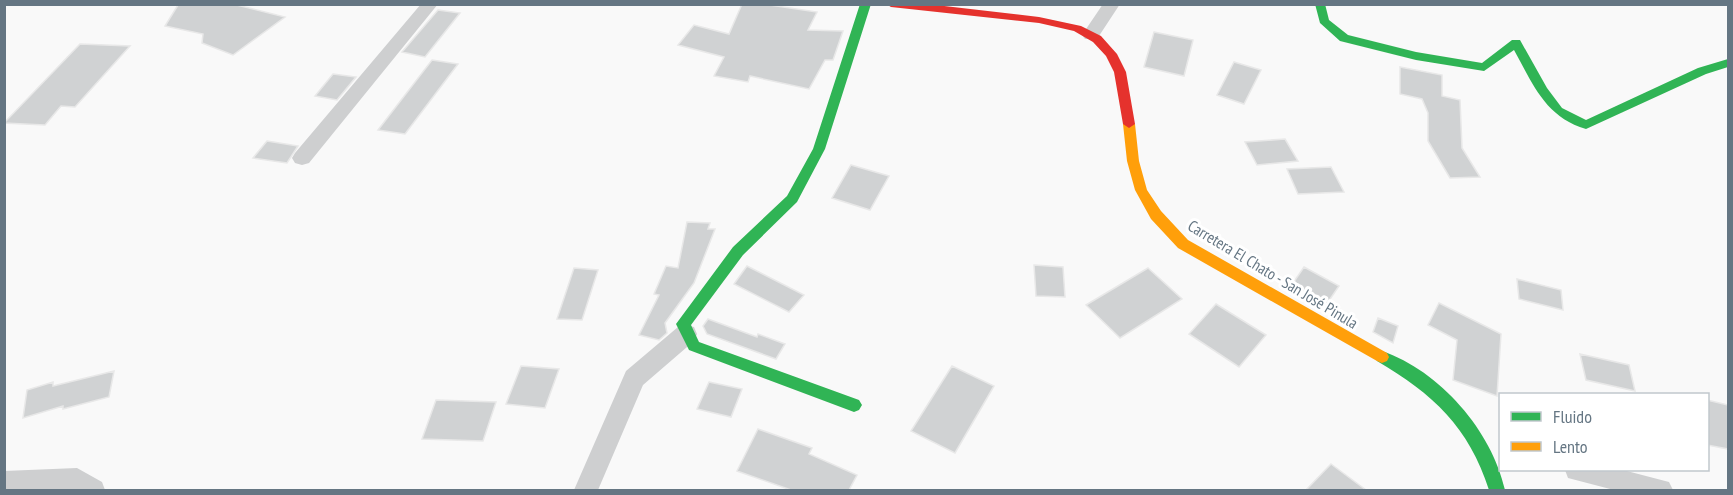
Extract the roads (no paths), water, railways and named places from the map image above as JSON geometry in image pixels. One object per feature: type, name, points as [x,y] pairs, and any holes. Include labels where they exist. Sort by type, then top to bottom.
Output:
[{"type":"street","points":[[302,158],[430,4]]},
{"type":"street","points":[[854,405],[694,346],[683,324],[738,251],[792,199],[819,149],[866,4]]},
{"type":"street","name":"Carretera El Chato - San José Pinula","points":[[891,4],[1041,20],[1078,28],[1090,35],[1116,58],[1122,80],[1138,181],[1153,212],[1183,244],[1417,377],[1443,398],[1474,438],[1495,477],[1497,490]]},
{"type":"street","points":[[1090,35],[1112,4]]},
{"type":"street","points":[[1320,4],[1324,21],[1344,38],[1416,56],[1484,67],[1516,43],[1542,90],[1558,111],[1586,126],[1702,71],[1728,63]]},
{"type":"street","points":[[586,490],[634,378],[686,334]]},
{"type":"street","points":[[1474,438],[1499,447]]},
{"type":"street","points":[[1581,471],[1660,490]]},
{"type":"street","points":[[4,483],[77,480],[93,490]]}]
